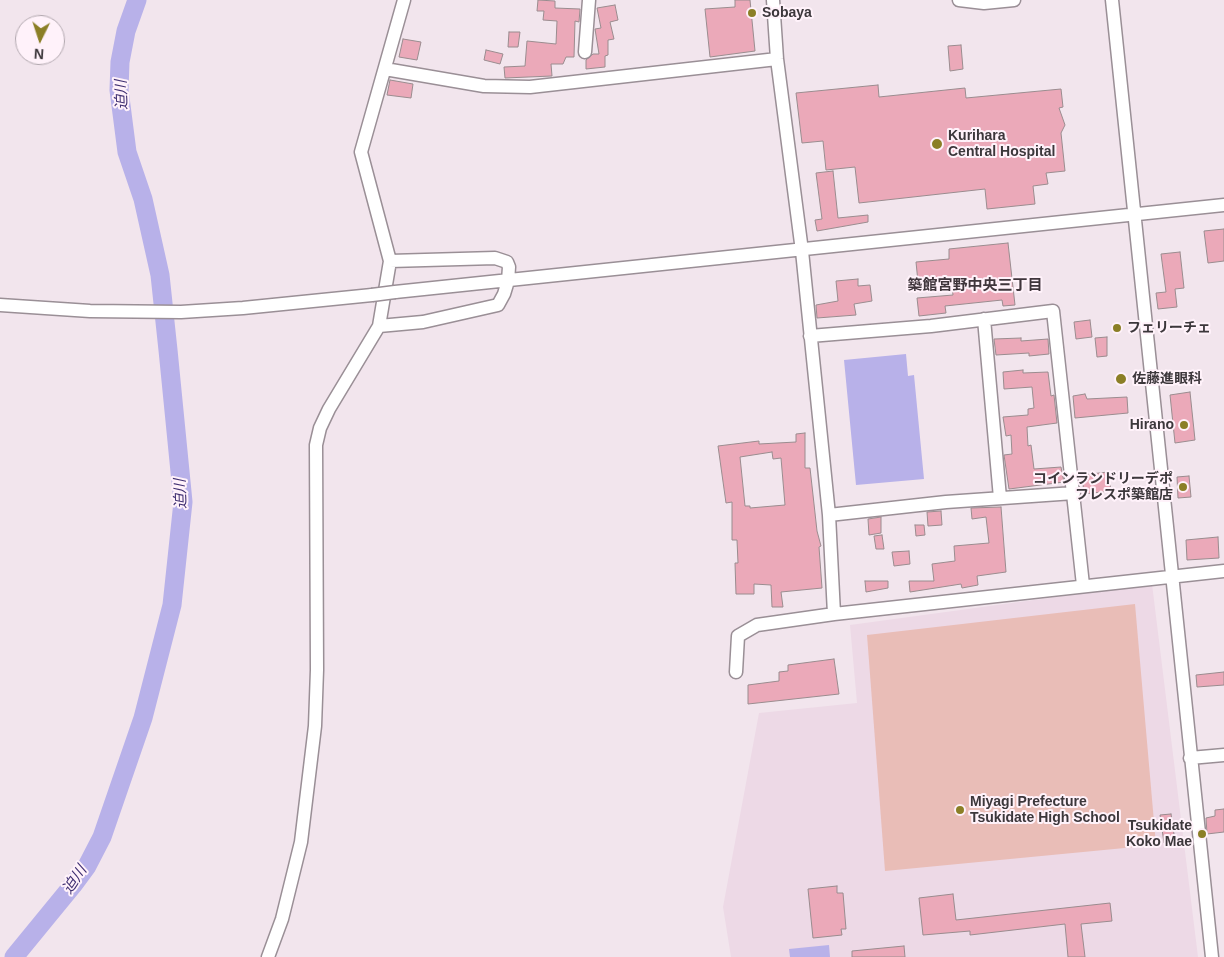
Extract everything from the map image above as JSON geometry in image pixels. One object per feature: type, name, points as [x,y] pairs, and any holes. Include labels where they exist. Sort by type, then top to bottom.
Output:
[{"type":"street","points":[[268,957],[282,919],[301,842],[315,726],[317,670],[316,445],[320,428],[329,409],[379,326],[390,261],[361,152],[404,0]]},
{"type":"street","points":[[585,52],[589,0]]},
{"type":"street","points":[[773,0],[777,59],[802,251],[829,515],[834,614]]},
{"type":"street","points":[[959,0],[984,3],[1014,0]]},
{"type":"street","points":[[1112,0],[1212,957]]},
{"type":"street","points":[[384,69],[484,86],[530,87],[777,59]]},
{"type":"street","points":[[5,305],[90,311],[181,312],[372,295],[802,251],[1224,205]]},
{"type":"street","points":[[379,326],[423,322],[498,305],[508,281],[509,267],[502,260],[390,261]]},
{"type":"street","points":[[810,336],[930,326],[1053,311],[1083,585]]},
{"type":"street","points":[[984,319],[1000,498]]},
{"type":"street","points":[[829,515],[1000,498],[1074,493]]},
{"type":"street","points":[[736,672],[738,636],[757,625],[834,614],[1083,585],[1224,571]]},
{"type":"street","points":[[1190,758],[1224,754]]},
{"type":"shaded area","points":[[906,354],[908,376],[914,375],[924,479],[856,485],[844,360]]},
{"type":"shaded area","name":"Miyagi Prefecture Tsukidate High School","points":[[1152,584],[1198,957],[731,957],[723,907],[759,713],[857,703],[850,625]]},
{"type":"shaded area","points":[[1135,604],[1156,845],[885,871],[867,635]]},
{"type":"shaded area","points":[[829,945],[830,957],[790,957],[789,949]]},
{"type":"building","points":[[538,0],[555,1],[555,8],[580,9],[579,22],[575,21],[574,57],[566,57],[563,64],[551,64],[552,76],[505,78],[504,67],[525,66],[527,41],[556,44],[557,21],[543,20],[544,11],[537,11]]},
{"type":"building","points":[[735,0],[750,0],[755,51],[710,57],[705,9],[735,7]]},
{"type":"building","points":[[615,5],[618,20],[610,22],[614,39],[608,40],[608,55],[605,56],[605,67],[586,69],[586,60],[593,54],[599,54],[595,29],[601,28],[597,8]]},
{"type":"building","points":[[509,32],[520,32],[518,47],[508,47]]},
{"type":"building","points":[[403,39],[421,42],[417,60],[399,57]]},
{"type":"building","points":[[961,45],[963,69],[950,71],[948,46]]},
{"type":"building","points":[[486,50],[503,54],[500,64],[484,60]]},
{"type":"building","points":[[390,80],[413,84],[411,98],[387,95]]},
{"type":"building","points":[[878,85],[879,97],[965,88],[966,98],[1061,89],[1063,107],[1059,108],[1065,125],[1061,133],[1065,171],[1046,173],[1048,184],[1033,186],[1035,204],[987,209],[985,189],[859,203],[855,167],[826,170],[823,141],[802,143],[796,93]]},
{"type":"building","points":[[833,171],[838,218],[868,215],[868,222],[817,231],[815,220],[822,219],[816,173]]},
{"type":"building","points":[[1224,229],[1224,261],[1208,263],[1204,231]]},
{"type":"building","points":[[1008,243],[1015,305],[1003,306],[1002,300],[945,306],[946,313],[919,316],[917,298],[953,295],[951,277],[918,282],[916,262],[949,259],[949,249]]},
{"type":"building","points":[[1180,252],[1184,288],[1175,289],[1177,307],[1158,309],[1156,293],[1166,292],[1161,254]]},
{"type":"building","points":[[858,279],[858,286],[870,285],[872,301],[854,304],[856,315],[817,318],[816,305],[838,301],[836,281]]},
{"type":"building","points":[[1090,320],[1092,337],[1076,339],[1074,322]]},
{"type":"building","points":[[1107,337],[1107,356],[1097,357],[1095,338]]},
{"type":"building","points":[[1021,338],[1021,341],[1048,339],[1049,354],[1029,356],[1029,353],[996,355],[994,339]]},
{"type":"building","points":[[1023,370],[1023,373],[1048,372],[1051,396],[1054,395],[1057,423],[1027,427],[1028,446],[1031,445],[1034,469],[1061,467],[1064,482],[1009,489],[1004,455],[1012,454],[1011,435],[1006,436],[1003,417],[1028,415],[1028,409],[1034,408],[1032,387],[1004,389],[1003,372]]},
{"type":"building","points":[[1190,392],[1195,440],[1175,443],[1170,395]]},
{"type":"building","points":[[1085,394],[1087,399],[1127,397],[1128,413],[1075,418],[1073,396]]},
{"type":"building","points":[[805,433],[805,468],[810,468],[817,531],[821,546],[819,547],[822,588],[781,592],[783,607],[772,607],[771,585],[754,584],[754,594],[736,594],[735,563],[738,563],[737,540],[732,540],[732,502],[726,503],[718,446],[759,441],[759,444],[796,442],[796,434]],"holes":[[[772,452],[773,459],[781,458],[785,505],[750,508],[750,506],[745,506],[740,457]]]},
{"type":"building","points":[[1108,472],[1111,491],[1084,494],[1082,475]]},
{"type":"building","points":[[1189,476],[1191,497],[1178,498],[1177,477]]},
{"type":"building","points":[[1001,507],[1006,572],[977,576],[978,585],[962,588],[961,584],[910,592],[909,581],[934,581],[932,564],[955,561],[954,546],[989,543],[986,517],[972,519],[971,508]]},
{"type":"building","points":[[941,511],[942,525],[928,526],[927,512]]},
{"type":"building","points":[[881,517],[881,533],[869,535],[868,519]]},
{"type":"building","points":[[915,525],[924,525],[925,535],[916,536]]},
{"type":"building","points":[[882,535],[884,549],[876,549],[874,536]]},
{"type":"building","points":[[1218,537],[1219,558],[1187,560],[1186,540]]},
{"type":"building","points":[[909,551],[910,564],[894,566],[892,552]]},
{"type":"building","points":[[865,581],[888,581],[888,588],[866,592]]},
{"type":"building","points":[[834,659],[839,694],[748,704],[748,685],[779,681],[779,672],[788,671],[788,665]]},
{"type":"building","points":[[1224,672],[1224,685],[1197,687],[1196,675]]},
{"type":"building","points":[[1224,809],[1224,832],[1207,834],[1206,818],[1215,816],[1215,810]]},
{"type":"building","points":[[1171,814],[1175,841],[1164,843],[1160,815]]},
{"type":"building","points":[[837,886],[837,893],[843,893],[846,929],[841,929],[842,935],[813,938],[808,889]]},
{"type":"building","points":[[953,894],[956,920],[1110,903],[1112,921],[1081,924],[1085,957],[1068,957],[1065,924],[970,935],[970,931],[923,935],[919,898]]},
{"type":"building","points":[[904,946],[905,957],[852,957],[852,951]]},
{"type":"waterway","name":"迫川","points":[[14,957],[87,866],[102,837],[143,718],[172,605],[183,502],[168,350],[160,275],[143,199],[127,152],[119,90],[120,62],[126,31],[137,0]]},
{"type":"place","name":"Sobaya","points":[[752,13]]},
{"type":"place","name":"Kurihara Central Hospital","points":[[937,144]]},
{"type":"place","name":"フェリーチェ","points":[[1117,328]]},
{"type":"place","name":"佐藤進眼科","points":[[1121,379]]},
{"type":"place","name":"Hirano","points":[[1184,425]]},
{"type":"place","name":"コインランドリーデポ フレスポ築館店","points":[[1183,487]]},
{"type":"place","name":"Miyagi Prefecture Tsukidate High School","points":[[960,810]]},
{"type":"place","name":"Tsukidate Koko Mae","points":[[1202,834]]},
{"type":"district","name":"築館宮野中央三丁目","points":[[975,286]]}]
